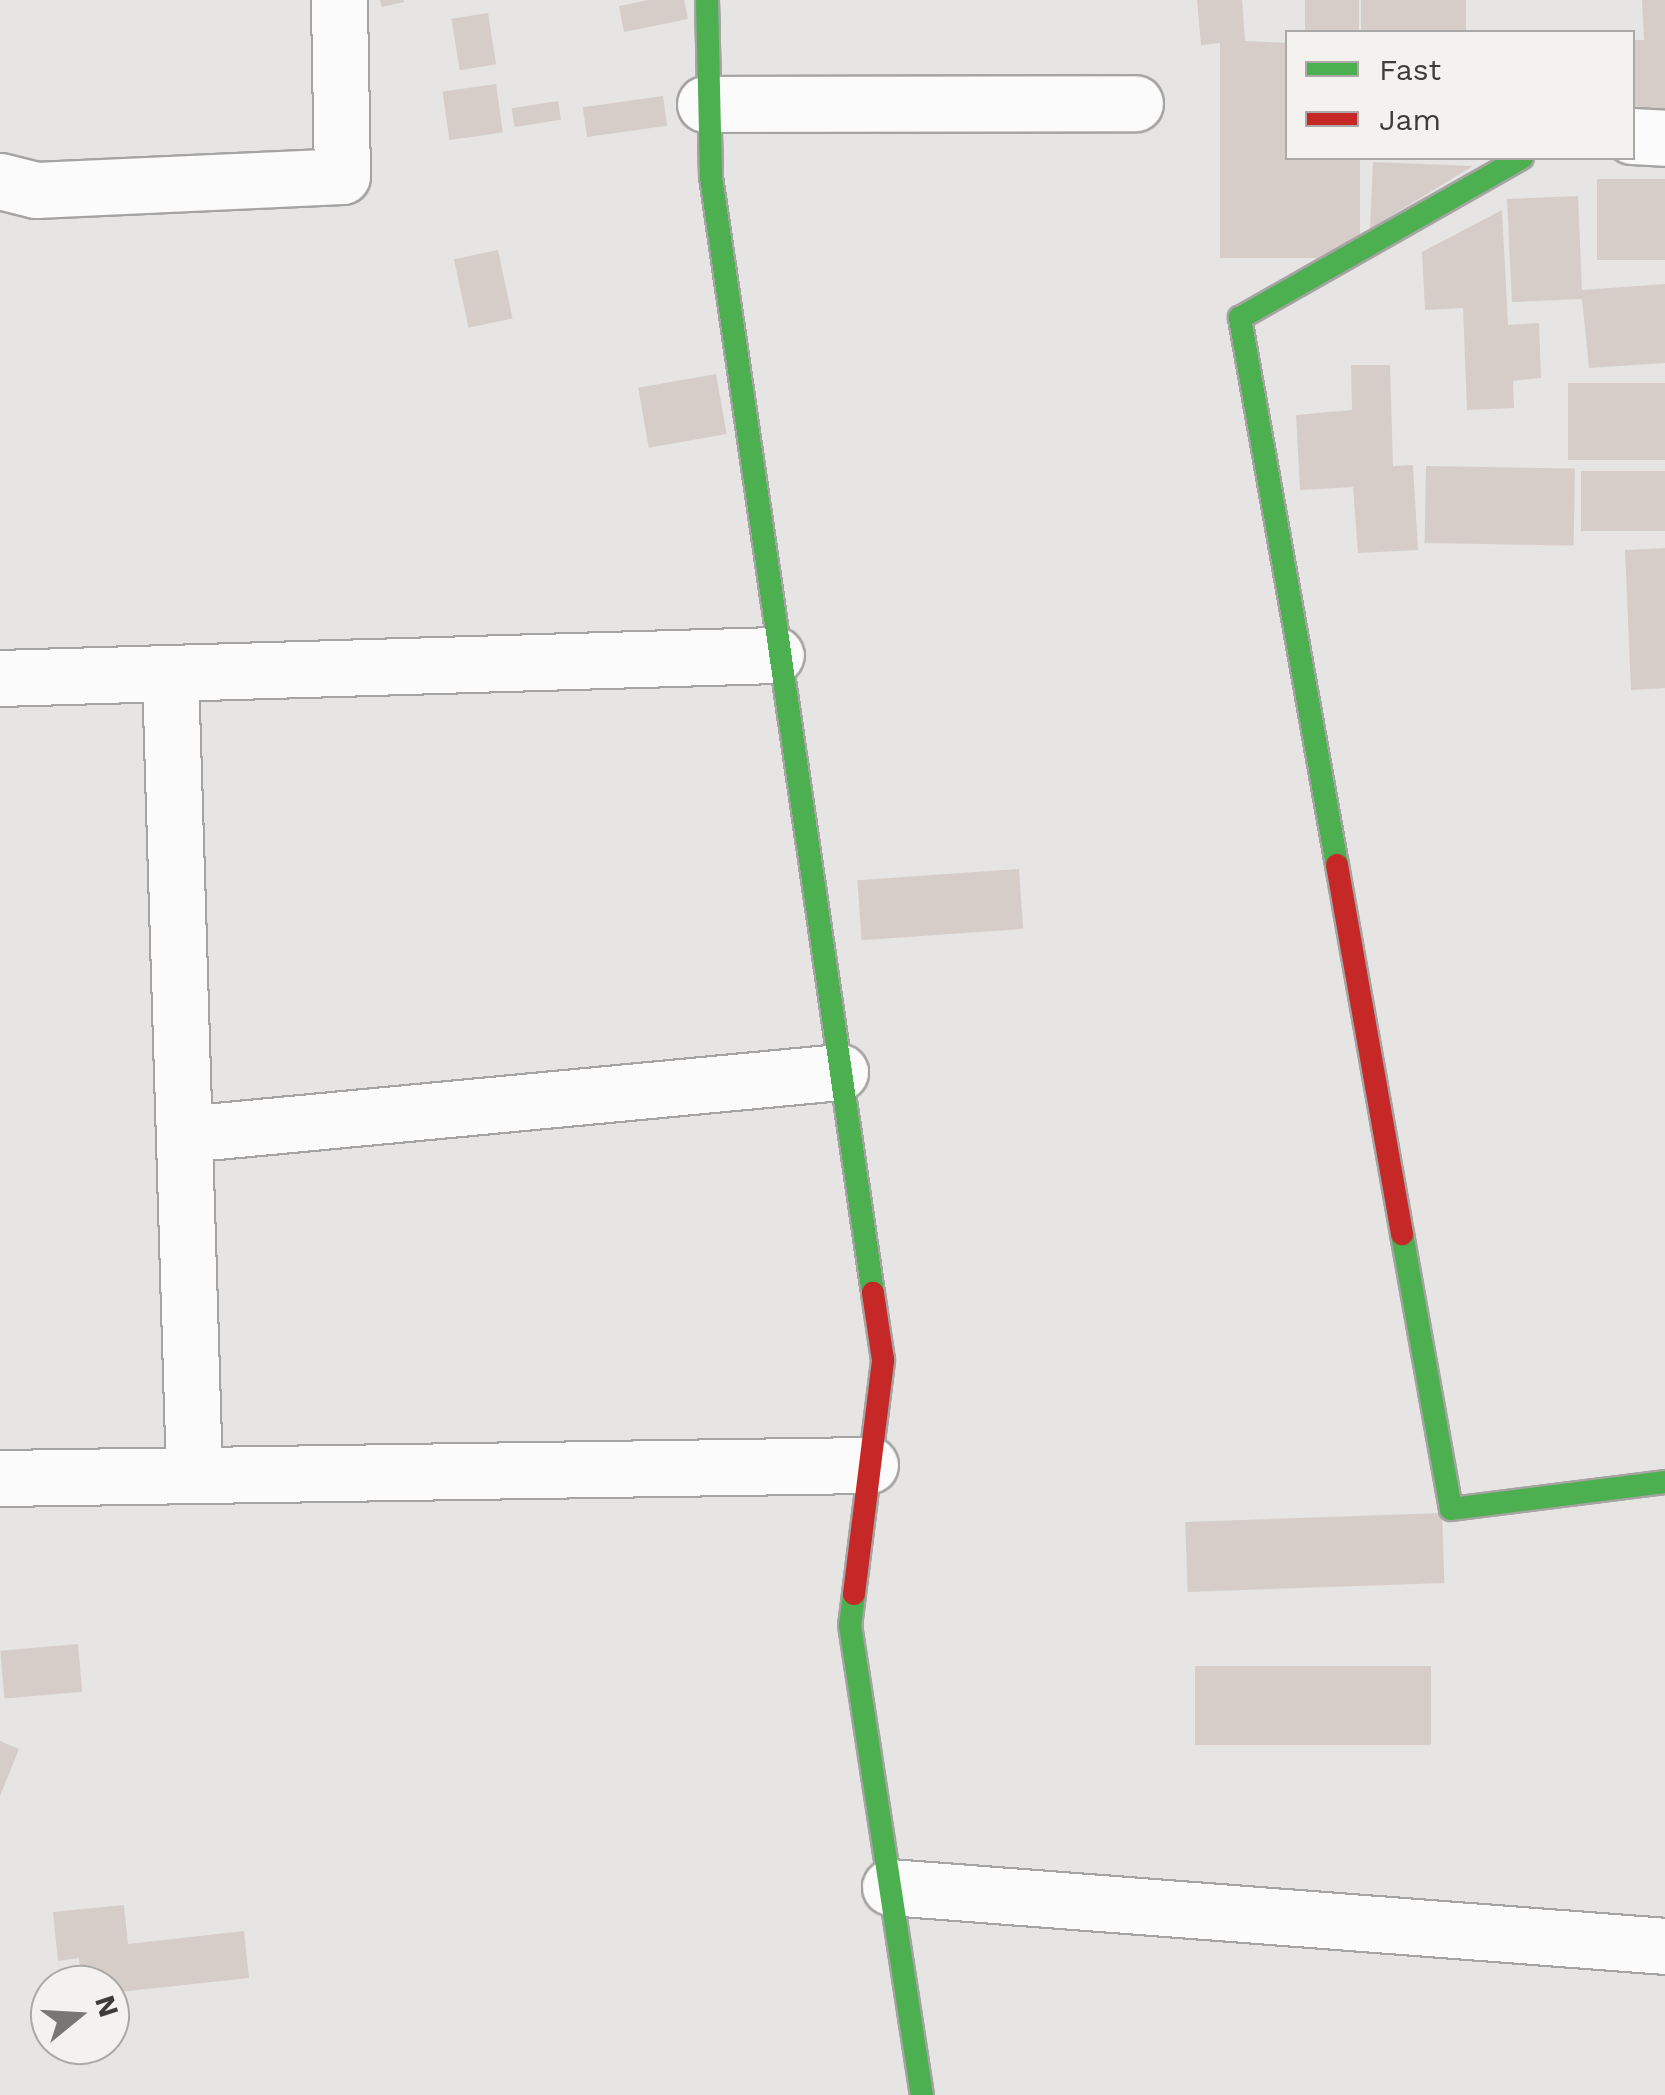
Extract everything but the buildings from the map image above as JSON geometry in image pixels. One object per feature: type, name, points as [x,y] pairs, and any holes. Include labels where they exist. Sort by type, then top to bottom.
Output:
[{"type":"street","points":[[0,181],[36,190],[342,176],[338,0]]},
{"type":"street","points":[[706,0],[706,104],[776,654],[883,1360],[850,1625],[922,2095]]},
{"type":"street","points":[[706,104],[1135,102]]},
{"type":"street","points":[[1635,136],[1665,138]]},
{"type":"street","points":[[1518,160],[1240,318],[1450,1509],[1665,1482]]},
{"type":"street","points":[[0,678],[776,654]]},
{"type":"street","points":[[170,674],[194,1472]]},
{"type":"street","points":[[185,1134],[840,1072]]},
{"type":"street","points":[[0,1478],[194,1472],[870,1466]]},
{"type":"street","points":[[890,1887],[1665,1946]]},
{"type":"traffic: fast","points":[[707,0],[711,177],[873,1293]]},
{"type":"traffic: fast","points":[[1337,865],[1240,318],[1518,160]]},
{"type":"traffic: fast","points":[[1402,1234],[1451,1509],[1665,1482]]},
{"type":"traffic: fast","points":[[854,1594],[850,1625],[922,2095]]},
{"type":"traffic: jam","points":[[1337,865],[1402,1234]]},
{"type":"traffic: jam","points":[[854,1594],[883,1360],[873,1293]]}]
